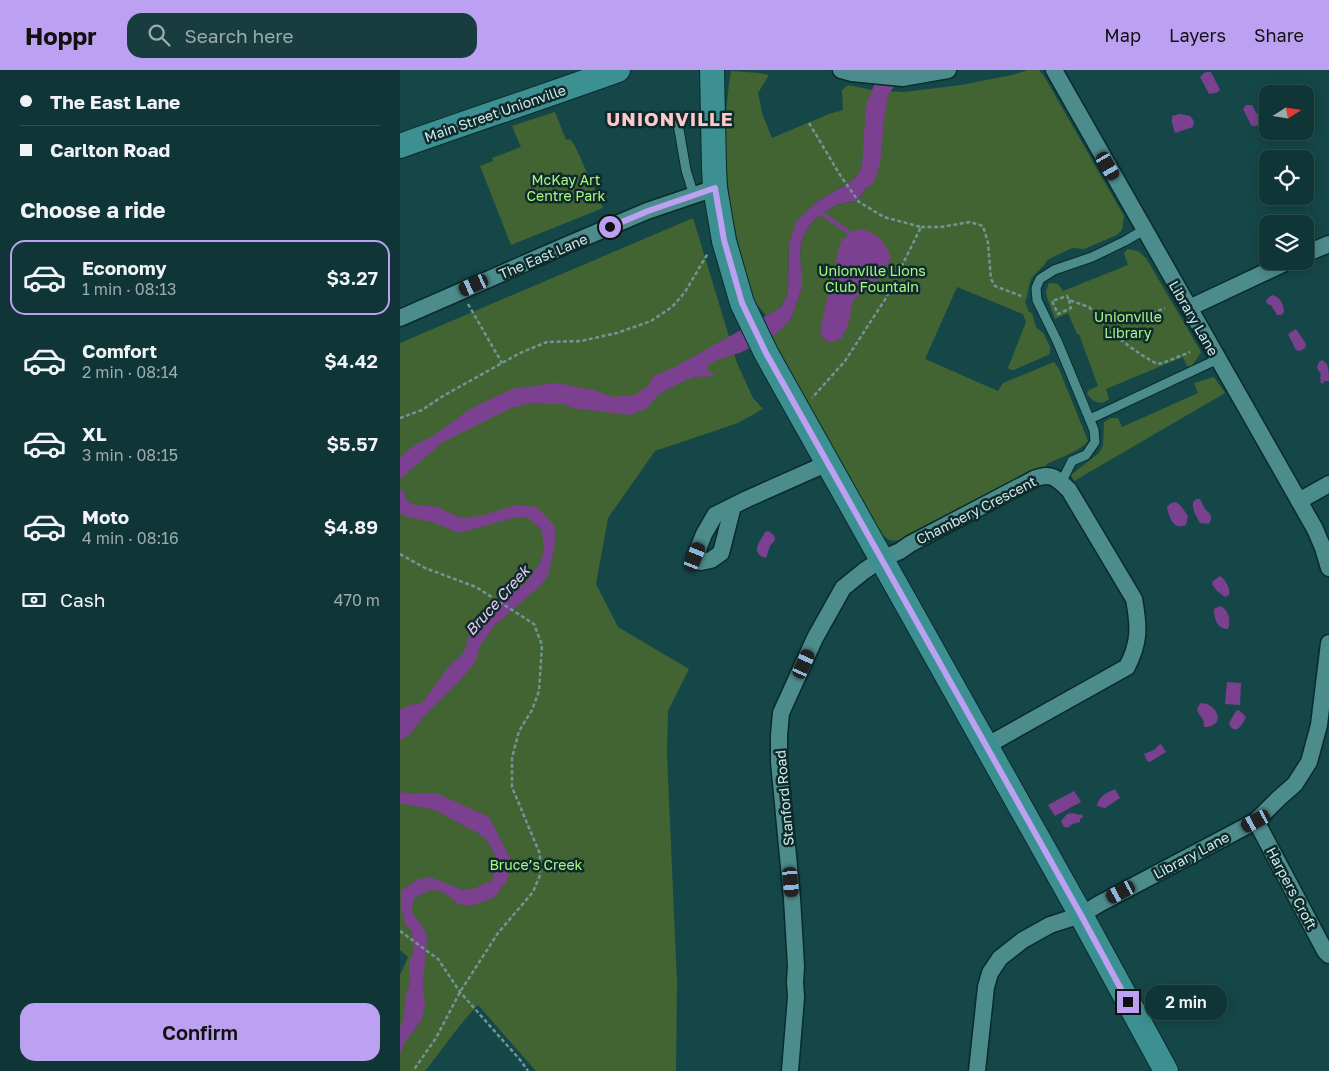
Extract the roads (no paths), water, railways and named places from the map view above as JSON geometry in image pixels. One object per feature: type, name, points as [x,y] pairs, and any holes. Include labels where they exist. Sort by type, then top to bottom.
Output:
[{"type":"main road","name":"Main Street Unionville","points":[[400,146],[618,70]]},
{"type":"main road","points":[[712,70],[712,127],[704,192],[724,240],[742,303],[766,353],[1081,915],[1166,1071]]},
{"type":"street","points":[[841,70],[902,78],[948,70]]},
{"type":"street","name":"Library Lane","points":[[1054,70],[1315,529],[1329,568]]},
{"type":"street","name":"The East Lane","points":[[400,318],[648,211],[704,192]]},
{"type":"street","points":[[1314,250],[1329,244]]},
{"type":"street","points":[[1189,308],[1269,270]]},
{"type":"street","points":[[732,506],[828,464]]},
{"type":"street","name":"Chambery Crescent","points":[[882,559],[1034,479],[1044,475],[1054,478],[1061,483]]},
{"type":"street","points":[[986,746],[1127,667],[1136,645],[1138,616],[1134,599],[1076,500],[1061,483]]},
{"type":"street","points":[[1299,501],[1329,484]]},
{"type":"street","name":"Stanford Road","points":[[790,1071],[796,966],[792,898],[779,762],[781,713],[815,638],[843,588],[882,559]]},
{"type":"street","name":"Library Lane","points":[[977,1071],[986,987],[990,973],[1000,958],[1023,940],[1053,923],[1081,915],[1256,821],[1295,784],[1309,762],[1319,725],[1326,691],[1329,642]]},
{"type":"street","name":"Harpers Croft","points":[[1256,821],[1325,951],[1329,954]]},
{"type":"lane","points":[[678,124],[686,170],[704,192]]},
{"type":"lane","points":[[1061,483],[1072,461],[1086,455],[1095,442],[1094,430],[1058,344],[1037,300],[1036,288],[1040,280],[1054,270],[1092,257],[1144,230]]},
{"type":"lane","points":[[1090,419],[1218,359]]},
{"type":"waterway","points":[[822,214],[850,233]]},
{"type":"district","name":"UNIONVILLE","points":[[670,118]]},
{"type":"park label","name":"McKay Art Centre Park","points":[[566,188]]},
{"type":"park label","name":"Unionville Lions Club Fountain","points":[[872,278]]},
{"type":"park label","name":"Unionville Library","points":[[1128,324]]},
{"type":"park label","name":"Bruce’s Creek","points":[[536,864]]},
{"type":"water label","name":"Bruce Creek","points":[[497,600]]}]
